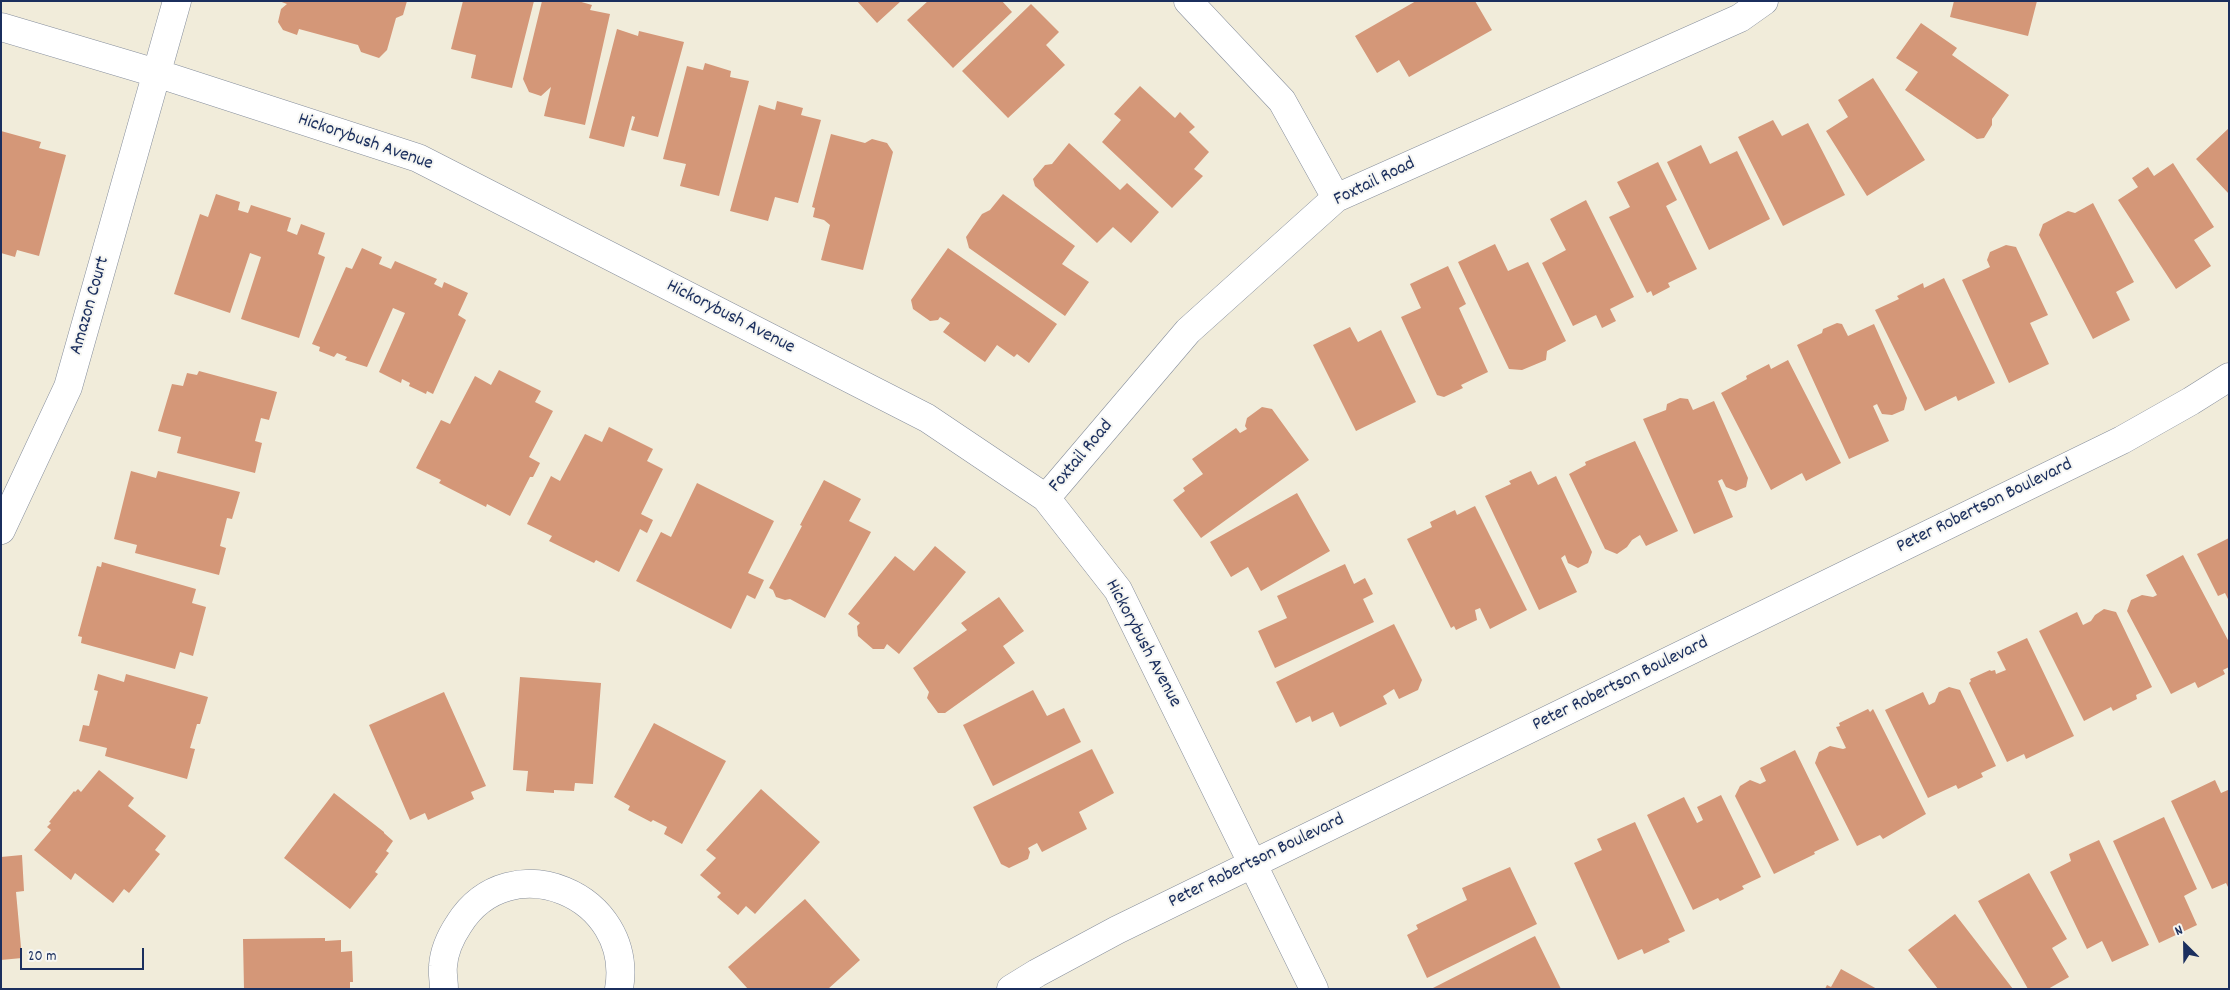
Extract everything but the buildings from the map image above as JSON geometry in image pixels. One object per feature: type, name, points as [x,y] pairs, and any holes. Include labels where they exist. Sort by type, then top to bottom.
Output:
[{"type":"street","name":"Amazon Court","points":[[1,530],[68,387],[177,1]]},
{"type":"street","points":[[1188,1],[1282,101],[1336,198]]},
{"type":"street","name":"Foxtail Road","points":[[1046,498],[1188,331],[1336,198],[1740,18],[1764,1]]},
{"type":"street","name":"Hickorybush Avenue","points":[[1,27],[156,73],[418,158],[928,418],[1046,498],[1118,590],[1314,989]]},
{"type":"street","name":"Peter Robertson Boulevard","points":[[1010,989],[1117,930],[2104,448],[2191,401],[2229,377]]},
{"type":"street","points":[[444,989],[443,965],[450,938],[464,914],[489,894],[518,884],[549,884],[578,896],[601,916],[616,942],[621,973],[618,989]]}]
